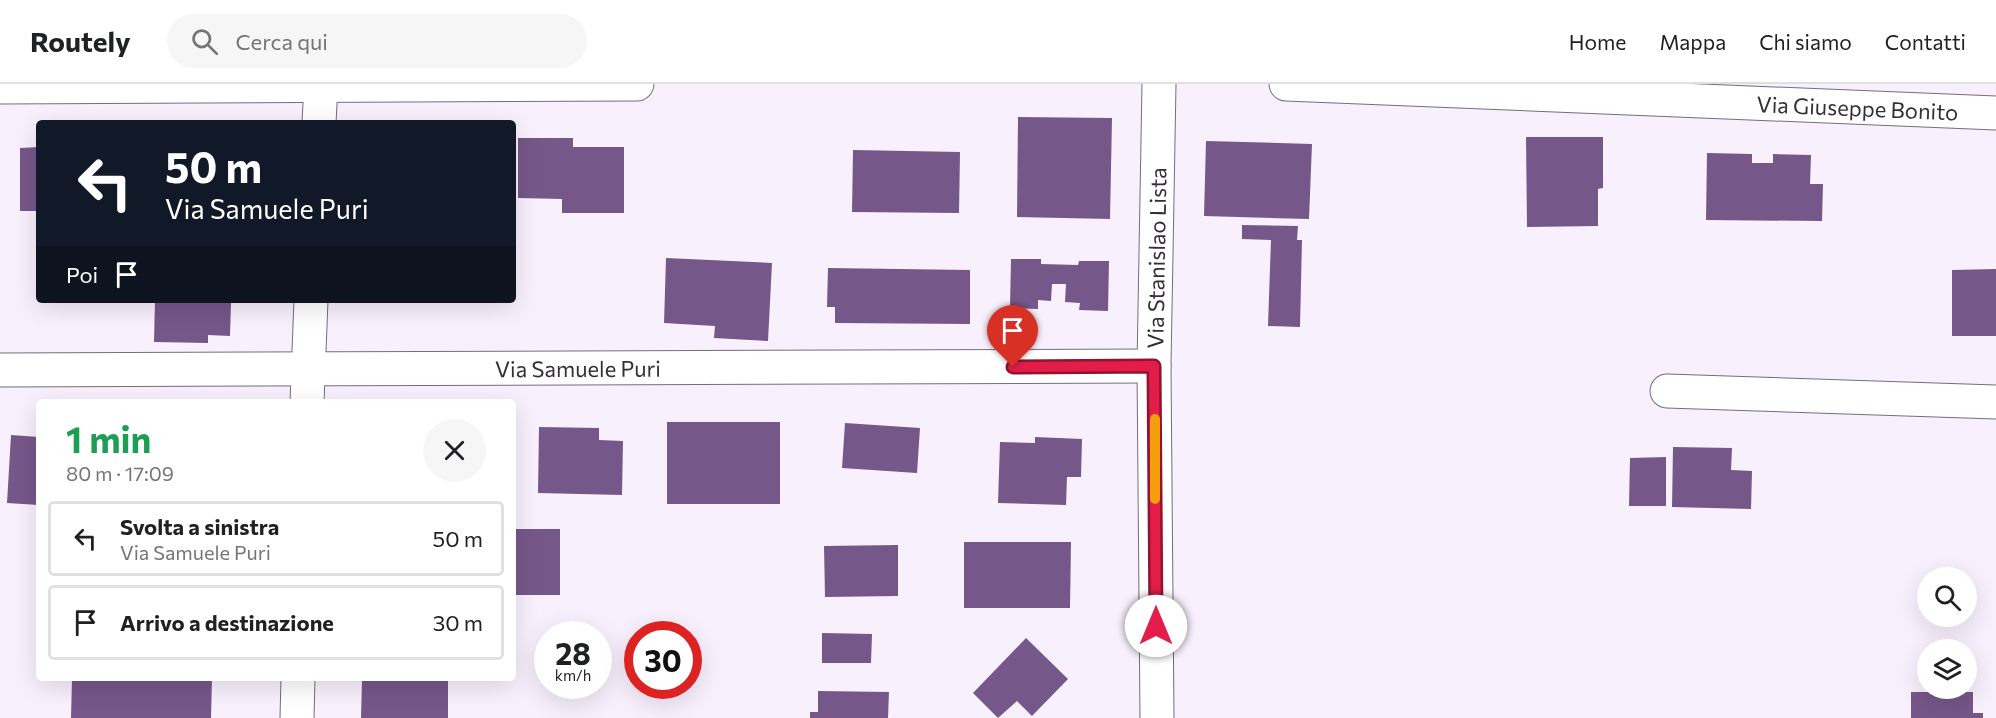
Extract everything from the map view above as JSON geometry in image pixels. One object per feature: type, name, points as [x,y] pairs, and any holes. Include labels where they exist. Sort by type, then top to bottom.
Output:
[{"type":"street","points":[[0,87],[637,84]]},
{"type":"street","name":"Via Stanislao Lista","points":[[1157,718],[1154,366],[1159,84]]},
{"type":"street","name":"Via Giuseppe Bonito","points":[[1286,84],[1996,113]]},
{"type":"street","points":[[319,120],[320,86]]},
{"type":"street","points":[[307,386],[311,303]]},
{"type":"street","name":"Via Samuele Puri","points":[[0,370],[307,386],[1154,366]]},
{"type":"street","points":[[1667,391],[1996,402]]},
{"type":"street","points":[[297,718],[298,681]]},
{"type":"building","points":[[1018,117],[1112,118],[1110,219],[1017,217]]},
{"type":"building","points":[[1526,137],[1603,137],[1603,188],[1598,189],[1598,226],[1527,227]]},
{"type":"building","points":[[518,138],[573,138],[573,147],[624,147],[624,213],[562,213],[562,199],[518,198]]},
{"type":"building","points":[[1206,141],[1312,144],[1309,219],[1204,216]]},
{"type":"building","points":[[36,147],[36,211],[20,211],[20,148]]},
{"type":"building","points":[[853,150],[960,152],[959,213],[852,212]]},
{"type":"building","points":[[1707,153],[1752,154],[1752,163],[1773,163],[1773,154],[1811,155],[1810,184],[1823,184],[1822,221],[1706,220]]},
{"type":"building","points":[[1242,225],[1298,226],[1297,240],[1302,240],[1300,327],[1268,326],[1271,240],[1242,239]]},
{"type":"building","points":[[666,258],[772,263],[768,341],[714,338],[715,326],[664,323]]},
{"type":"building","points":[[1011,259],[1041,259],[1041,264],[1078,265],[1079,261],[1109,261],[1108,311],[1079,310],[1080,303],[1065,302],[1066,284],[1052,284],[1051,301],[1038,300],[1038,309],[1010,308]]},
{"type":"building","points":[[828,268],[970,270],[970,324],[835,323],[835,307],[827,307]]},
{"type":"building","points":[[1996,269],[1996,336],[1952,336],[1952,270]]},
{"type":"building","points":[[155,303],[231,303],[230,336],[208,335],[208,343],[154,342]]},
{"type":"building","points":[[667,422],[780,422],[780,504],[667,504]]},
{"type":"building","points":[[845,423],[920,428],[917,473],[842,468]]},
{"type":"building","points":[[539,427],[599,428],[599,440],[623,441],[622,495],[538,493]]},
{"type":"building","points":[[11,435],[36,437],[36,505],[7,503]]},
{"type":"building","points":[[1035,437],[1082,439],[1081,477],[1067,477],[1066,505],[998,503],[1000,442],[1035,443]]},
{"type":"building","points":[[1673,447],[1732,448],[1731,470],[1752,471],[1751,509],[1672,507]]},
{"type":"building","points":[[1666,457],[1666,506],[1629,506],[1630,458]]},
{"type":"building","points":[[516,529],[560,529],[560,595],[516,595]]},
{"type":"building","points":[[964,542],[1071,542],[1070,608],[964,608]]},
{"type":"building","points":[[898,545],[898,596],[825,597],[824,546]]},
{"type":"building","points":[[822,633],[872,634],[871,663],[822,663]]},
{"type":"building","points":[[1026,638],[1068,679],[1032,716],[1017,701],[998,718],[973,693]]},
{"type":"building","points":[[72,681],[212,681],[211,718],[71,718]]},
{"type":"building","points":[[362,681],[448,681],[448,718],[361,718]]},
{"type":"building","points":[[818,691],[889,692],[888,718],[810,718],[810,712],[818,712]]},
{"type":"building","points":[[1911,692],[1917,692],[1917,699],[1973,699],[1973,713],[1983,713],[1983,718],[1911,718]]},
{"type":"slow traffic","points":[[1155,419],[1155,499]]},
{"type":"route","points":[[1013,367],[1154,366],[1156,626]]}]
